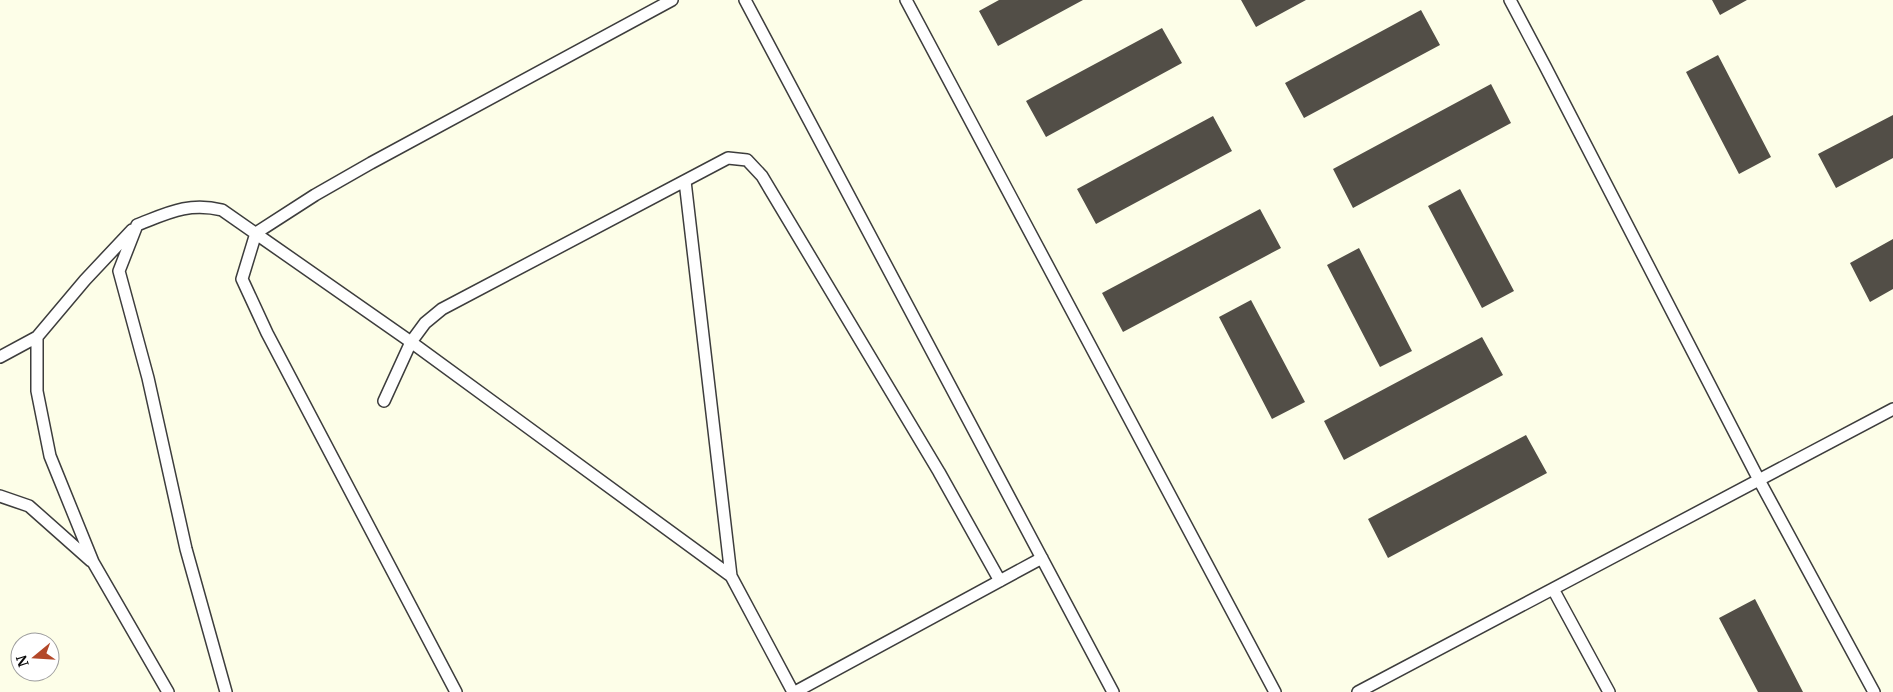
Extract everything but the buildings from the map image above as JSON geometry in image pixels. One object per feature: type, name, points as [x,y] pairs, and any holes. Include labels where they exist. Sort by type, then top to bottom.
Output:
[{"type":"lane","points":[[456,692],[267,333],[242,279],[256,233],[315,195],[370,163],[672,0]]},
{"type":"lane","points":[[746,0],[1113,692]]},
{"type":"lane","points":[[906,0],[1275,692]]},
{"type":"lane","points":[[1510,0],[1546,66],[1759,480],[1874,692]]},
{"type":"lane","points":[[384,401],[411,342],[425,323],[442,309],[728,158],[747,160],[762,176],[939,472],[1000,581]]},
{"type":"lane","points":[[685,180],[731,576],[794,692],[1042,558]]},
{"type":"lane","points":[[0,357],[37,337],[85,280],[137,225],[187,207],[205,206],[222,210],[411,342],[731,576]]},
{"type":"lane","points":[[137,225],[119,271],[148,378],[186,549],[226,692]]},
{"type":"lane","points":[[37,337],[37,391],[50,456],[93,562],[168,692]]},
{"type":"lane","points":[[1358,692],[1893,409]]},
{"type":"lane","points":[[0,496],[29,506],[93,562]]},
{"type":"lane","points":[[1553,589],[1609,692]]}]
